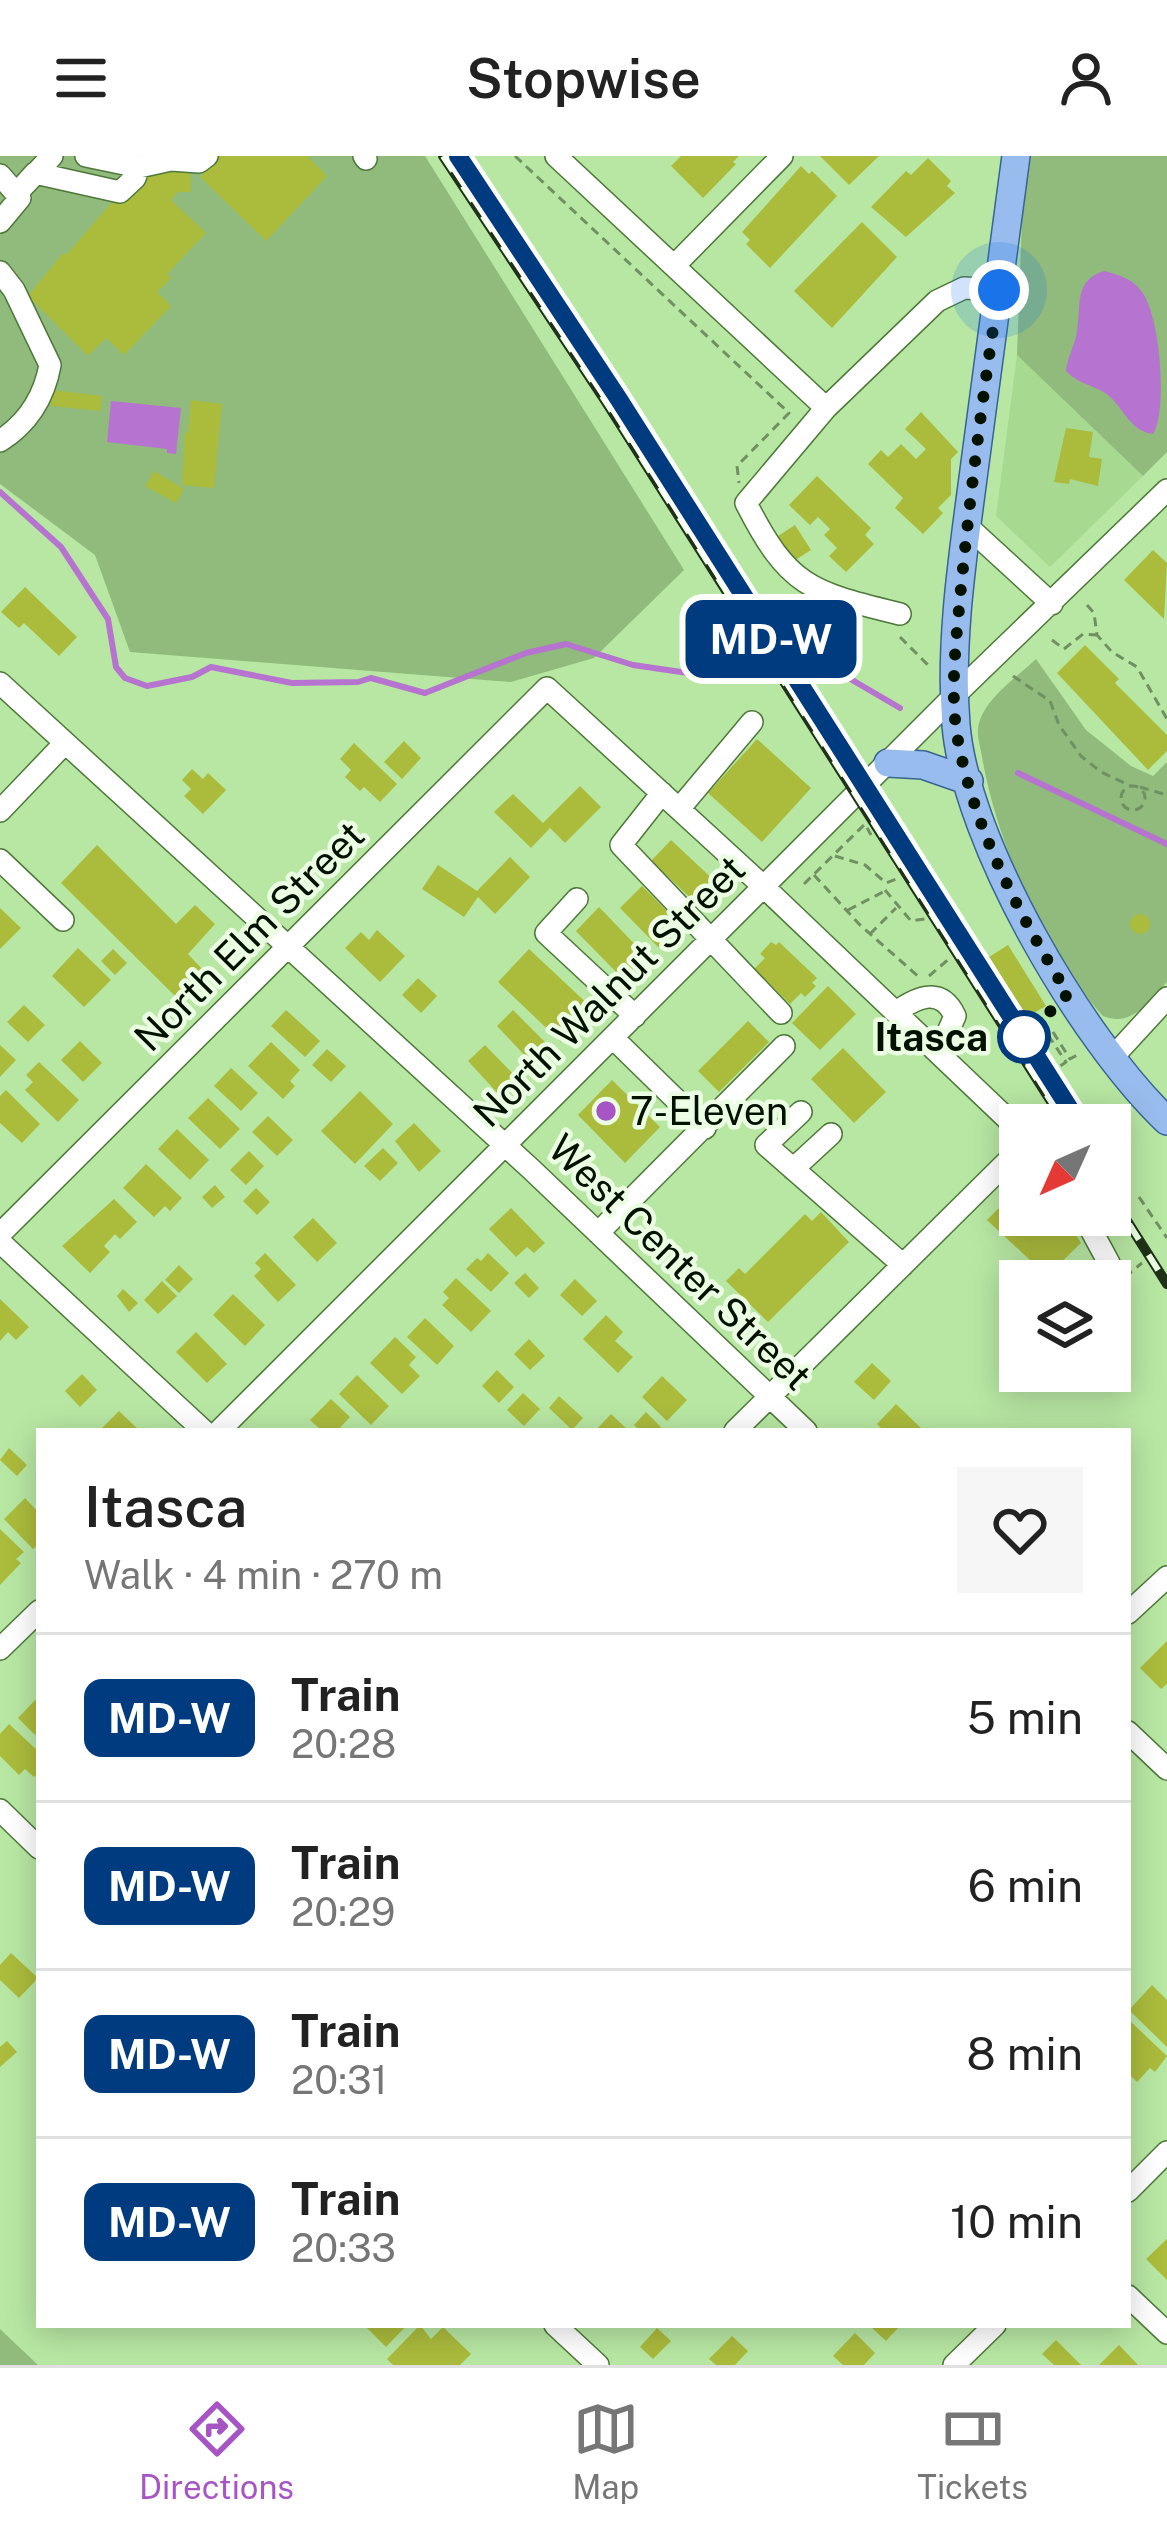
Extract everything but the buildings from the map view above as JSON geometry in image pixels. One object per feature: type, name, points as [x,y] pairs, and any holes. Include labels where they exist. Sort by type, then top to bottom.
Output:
[{"type":"main road","points":[[1016,156],[967,526],[956,731],[977,811],[1023,919],[1112,1058],[1167,1121]]},
{"type":"main road","points":[[888,763],[923,765],[969,781]]},
{"type":"street","points":[[16,193],[52,156]]},
{"type":"street","points":[[86,156],[139,167],[171,160],[200,162],[207,156]]},
{"type":"street","points":[[556,156],[826,409]]},
{"type":"street","points":[[674,266],[782,156]]},
{"type":"street","points":[[16,193],[35,173],[121,192],[139,167]]},
{"type":"street","points":[[0,176],[20,198],[0,222]]},
{"type":"street","points":[[0,272],[14,290],[50,365],[36,405],[0,441]]},
{"type":"street","points":[[899,625],[796,579],[770,550],[746,503],[826,409],[945,296],[969,287],[999,290]]},
{"type":"street","name":"North Walnut Street","points":[[222,1428],[1167,490]]},
{"type":"street","points":[[967,526],[1052,604]]},
{"type":"street","name":"West Center Street","points":[[0,683],[505,1146],[803,1428]]},
{"type":"street","name":"North Elm Street","points":[[0,1238],[548,688],[662,793]]},
{"type":"street","points":[[679,809],[752,722]]},
{"type":"street","points":[[0,811],[64,744]]},
{"type":"street","points":[[782,1013],[621,845],[662,793],[999,1111]]},
{"type":"street","points":[[0,860],[63,920]]},
{"type":"street","points":[[578,899],[546,933],[635,1016]]},
{"type":"street","points":[[896,1012],[919,998],[946,1000],[955,1016],[939,1052]]},
{"type":"street","points":[[1112,1058],[1167,998]]},
{"type":"street","points":[[613,1038],[705,1128]]},
{"type":"street","points":[[598,1233],[784,1046]]},
{"type":"street","points":[[801,1112],[766,1145],[903,1265]]},
{"type":"street","points":[[793,1169],[831,1133]]},
{"type":"street","points":[[738,1428],[999,1169]]},
{"type":"street","points":[[0,1238],[201,1428]]},
{"type":"street","points":[[1131,1610],[1167,1577]]},
{"type":"street","points":[[0,1649],[36,1614]]},
{"type":"street","points":[[1131,1735],[1167,1768]]},
{"type":"street","points":[[0,1810],[36,1845]]},
{"type":"street","points":[[1131,2188],[1167,2152]]},
{"type":"street","points":[[1131,2299],[1167,2333]]},
{"type":"street","points":[[558,2328],[598,2365]]},
{"type":"street","points":[[954,2365],[991,2328]]},
{"type":"path","points":[[515,156],[789,413],[737,466],[740,484]]},
{"type":"path","points":[[1087,604],[1097,635],[1112,652],[1137,667],[1167,719]]},
{"type":"path","points":[[1052,640],[1064,649],[1096,622]]},
{"type":"path","points":[[899,625],[928,665]]},
{"type":"path","points":[[1087,633],[1097,635]]},
{"type":"path","points":[[1013,676],[1050,701],[1063,731],[1100,772],[1167,795]]},
{"type":"path","points":[[1131,786],[1121,797],[1130,809],[1145,800],[1139,787]]},
{"type":"path","points":[[805,884],[865,824],[871,835]]},
{"type":"path","points":[[834,855],[865,865],[911,921],[925,919]]},
{"type":"path","points":[[814,875],[917,977],[936,973],[950,958]]},
{"type":"path","points":[[848,910],[879,897],[899,878]]},
{"type":"path","points":[[870,934],[896,906]]},
{"type":"path","points":[[1039,1040],[1063,1025]]},
{"type":"path","points":[[1051,1034],[1070,1059],[1081,1052]]},
{"type":"path","points":[[1051,1034],[1066,1062],[1057,1068]]},
{"type":"path","points":[[1139,1197],[1167,1238]]},
{"type":"shaded area","points":[[0,156],[425,156],[684,570],[594,658],[511,682],[130,652],[95,555],[0,484]]},
{"type":"shaded area","points":[[1031,156],[1167,156],[1167,452],[1143,476],[1017,355],[1022,216]]},
{"type":"shaded area","points":[[1104,271],[1135,285],[1153,318],[1161,386],[1153,434],[1133,424],[1104,392],[1066,371],[1083,287]]},
{"type":"shaded area","points":[[1017,355],[1143,476],[1050,567],[996,516]]},
{"type":"shaded area","points":[[111,401],[181,408],[176,454],[107,442]]},
{"type":"shaded area","points":[[1036,659],[1086,730],[1131,766],[1153,776],[1167,762],[1167,982],[1131,1016],[1103,1016],[1061,960],[1011,860],[989,790],[978,736],[981,719],[1001,691]]},
{"type":"shaded area","points":[[0,2329],[38,2365],[0,2365]]},
{"type":"waterway","points":[[0,492],[61,547],[108,619],[116,667],[125,678],[147,686],[192,677],[211,667],[292,683],[371,678],[425,693],[526,653],[566,644],[633,665],[688,673],[732,672],[779,656],[806,653],[900,708]]},
{"type":"waterway","points":[[1018,773],[1167,844]]},
{"type":"railway","points":[[443,156],[606,402],[1053,1104]]},
{"type":"railway","points":[[1131,1227],[1167,1284]]},
{"type":"train","name":"MD-W","points":[[458,156],[618,398],[1067,1104]]},
{"type":"place","name":"Itasca","points":[[1024,1037]]},
{"type":"place","name":"7-Eleven","points":[[606,1111]]},
{"type":"route","points":[[999,290],[958,617],[956,731],[977,811],[1003,874],[1023,919],[1068,994],[1024,1037]]}]
